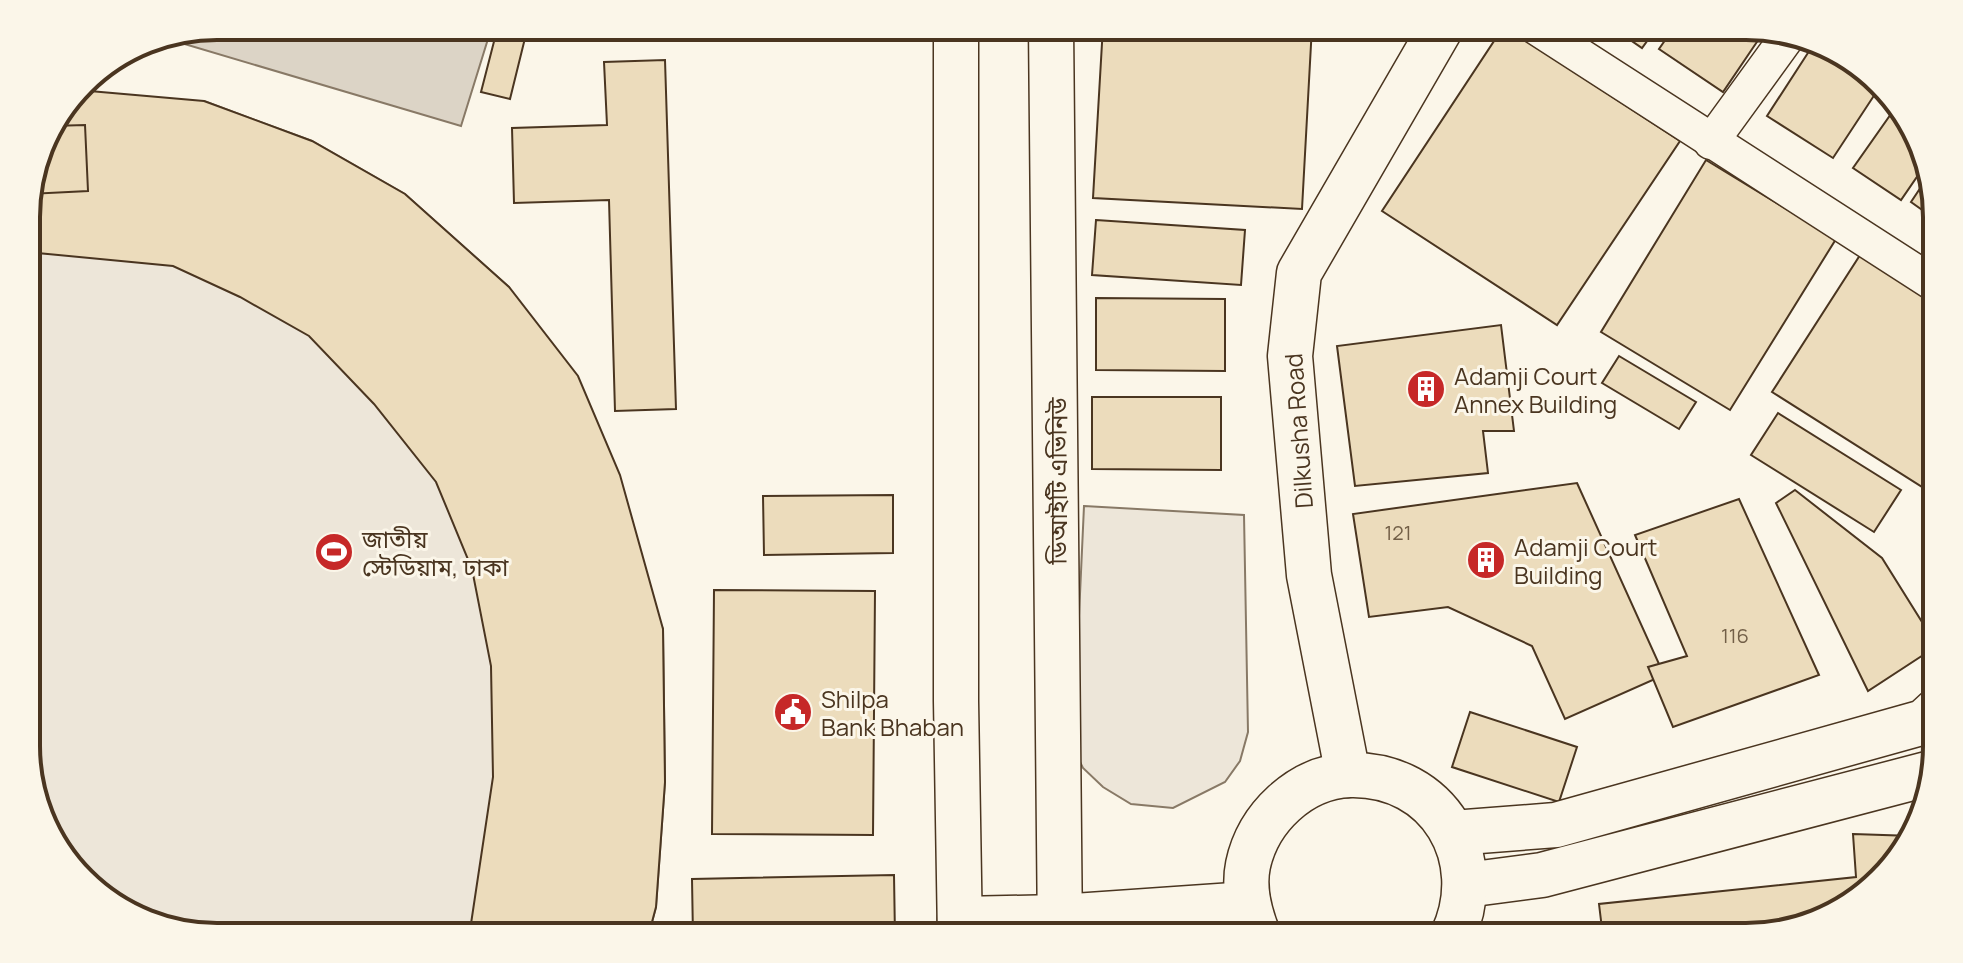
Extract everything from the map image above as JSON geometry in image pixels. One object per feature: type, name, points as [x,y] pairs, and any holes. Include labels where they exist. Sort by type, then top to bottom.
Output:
[{"type":"main road","points":[[956,40],[956,701],[960,923]]},
{"type":"main road","name":"ডিআইটি এভিনিউ","points":[[1051,40],[1060,923]]},
{"type":"main road","name":"Dilkusha Road","points":[[1348,775],[1309,575],[1290,356],[1299,273],[1434,40]]},
{"type":"main road","points":[[1453,833],[1556,825],[1923,724]]},
{"type":"main road","points":[[1171,923],[1254,920],[1247,867],[1259,832],[1281,804],[1313,784],[1348,775],[1379,778],[1409,789],[1434,807],[1453,833],[1463,858],[1466,885],[1459,923]]},
{"type":"main road","points":[[1466,885],[1542,875],[1920,776]]},
{"type":"street","points":[[1555,40],[1923,277]]},
{"type":"street","points":[[1711,142],[1782,44]]},
{"type":"shaded area","points":[[205,40],[488,40],[461,126],[182,43]]},
{"type":"shaded area","name":"জাতীয় স্টেডিয়াম, ঢাকা","points":[[204,101],[312,141],[405,194],[509,287],[663,629],[665,782],[656,907],[652,923],[194,921],[160,914],[138,905],[109,887],[76,854],[53,814],[46,792],[40,746],[41,195]]},
{"type":"shaded area","points":[[1084,506],[1244,515],[1248,732],[1240,761],[1225,782],[1173,808],[1131,804],[1103,787],[1083,768],[1073,748]]},
{"type":"building","points":[[494,40],[525,40],[510,99],[481,92]]},
{"type":"building","points":[[1102,40],[1311,40],[1302,209],[1093,198]]},
{"type":"building","points":[[1495,40],[1525,40],[1680,141],[1557,325],[1382,211]]},
{"type":"building","points":[[1630,40],[1648,40],[1642,48]]},
{"type":"building","points":[[1665,40],[1758,41],[1723,92],[1659,49]]},
{"type":"building","points":[[1809,51],[1845,70],[1874,95],[1833,158],[1767,116]]},
{"type":"building","points":[[665,60],[676,409],[615,411],[609,200],[514,203],[512,128],[607,125],[604,62]]},
{"type":"building","points":[[93,91],[204,101],[312,141],[405,194],[509,287],[578,376],[620,475],[663,629],[665,782],[656,907],[652,923],[471,923],[493,777],[491,666],[472,569],[436,482],[374,404],[309,336],[240,297],[173,266],[40,253],[40,205],[53,149],[76,109]]},
{"type":"building","points":[[1890,115],[1905,138],[1918,175],[1901,200],[1853,168]]},
{"type":"building","points":[[85,125],[88,191],[42,193],[53,149],[65,126]]},
{"type":"building","points":[[1706,160],[1836,239],[1730,410],[1601,332]]},
{"type":"building","points":[[1920,188],[1922,210],[1911,202]]},
{"type":"building","points":[[1096,220],[1245,230],[1241,285],[1092,275]]},
{"type":"building","points":[[1862,252],[1923,290],[1923,487],[1772,392]]},
{"type":"building","points":[[1096,298],[1225,299],[1225,371],[1096,370]]},
{"type":"building","name":"Adamji Court Annex Building","points":[[1501,325],[1514,431],[1483,431],[1488,473],[1355,486],[1337,346]]},
{"type":"building","points":[[1619,356],[1696,402],[1679,429],[1602,383]]},
{"type":"building","points":[[1092,397],[1221,397],[1221,470],[1092,469]]},
{"type":"building","points":[[1778,413],[1901,490],[1874,532],[1751,455]]},
{"type":"building","name":"Adamji Court Building","points":[[1577,483],[1664,675],[1565,719],[1532,646],[1448,607],[1369,617],[1353,514]]},
{"type":"building","points":[[1795,490],[1882,558],[1923,624],[1923,655],[1868,691],[1776,503]]},
{"type":"building","points":[[893,495],[893,553],[764,555],[763,496]]},
{"type":"building","points":[[1739,499],[1819,675],[1673,727],[1648,667],[1687,656],[1635,535]]},
{"type":"building","name":"Shilpa Bank Bhaban","points":[[714,590],[875,591],[873,835],[712,834]]},
{"type":"building","points":[[1470,712],[1577,747],[1559,802],[1452,767]]},
{"type":"building","points":[[1853,834],[1899,836],[1863,879],[1825,905],[1803,914],[1758,923],[1601,923],[1599,904],[1856,877]]},
{"type":"building","points":[[894,875],[895,923],[693,923],[692,879]]},
{"type":"place","name":"Adamji Court Annex Building","points":[[1426,389]]},
{"type":"place","name":"জাতীয় স্টেডিয়াম, ঢাকা","points":[[334,552]]},
{"type":"place","name":"Adamji Court Building","points":[[1486,560]]},
{"type":"place","name":"Shilpa Bank Bhaban","points":[[793,712]]}]
